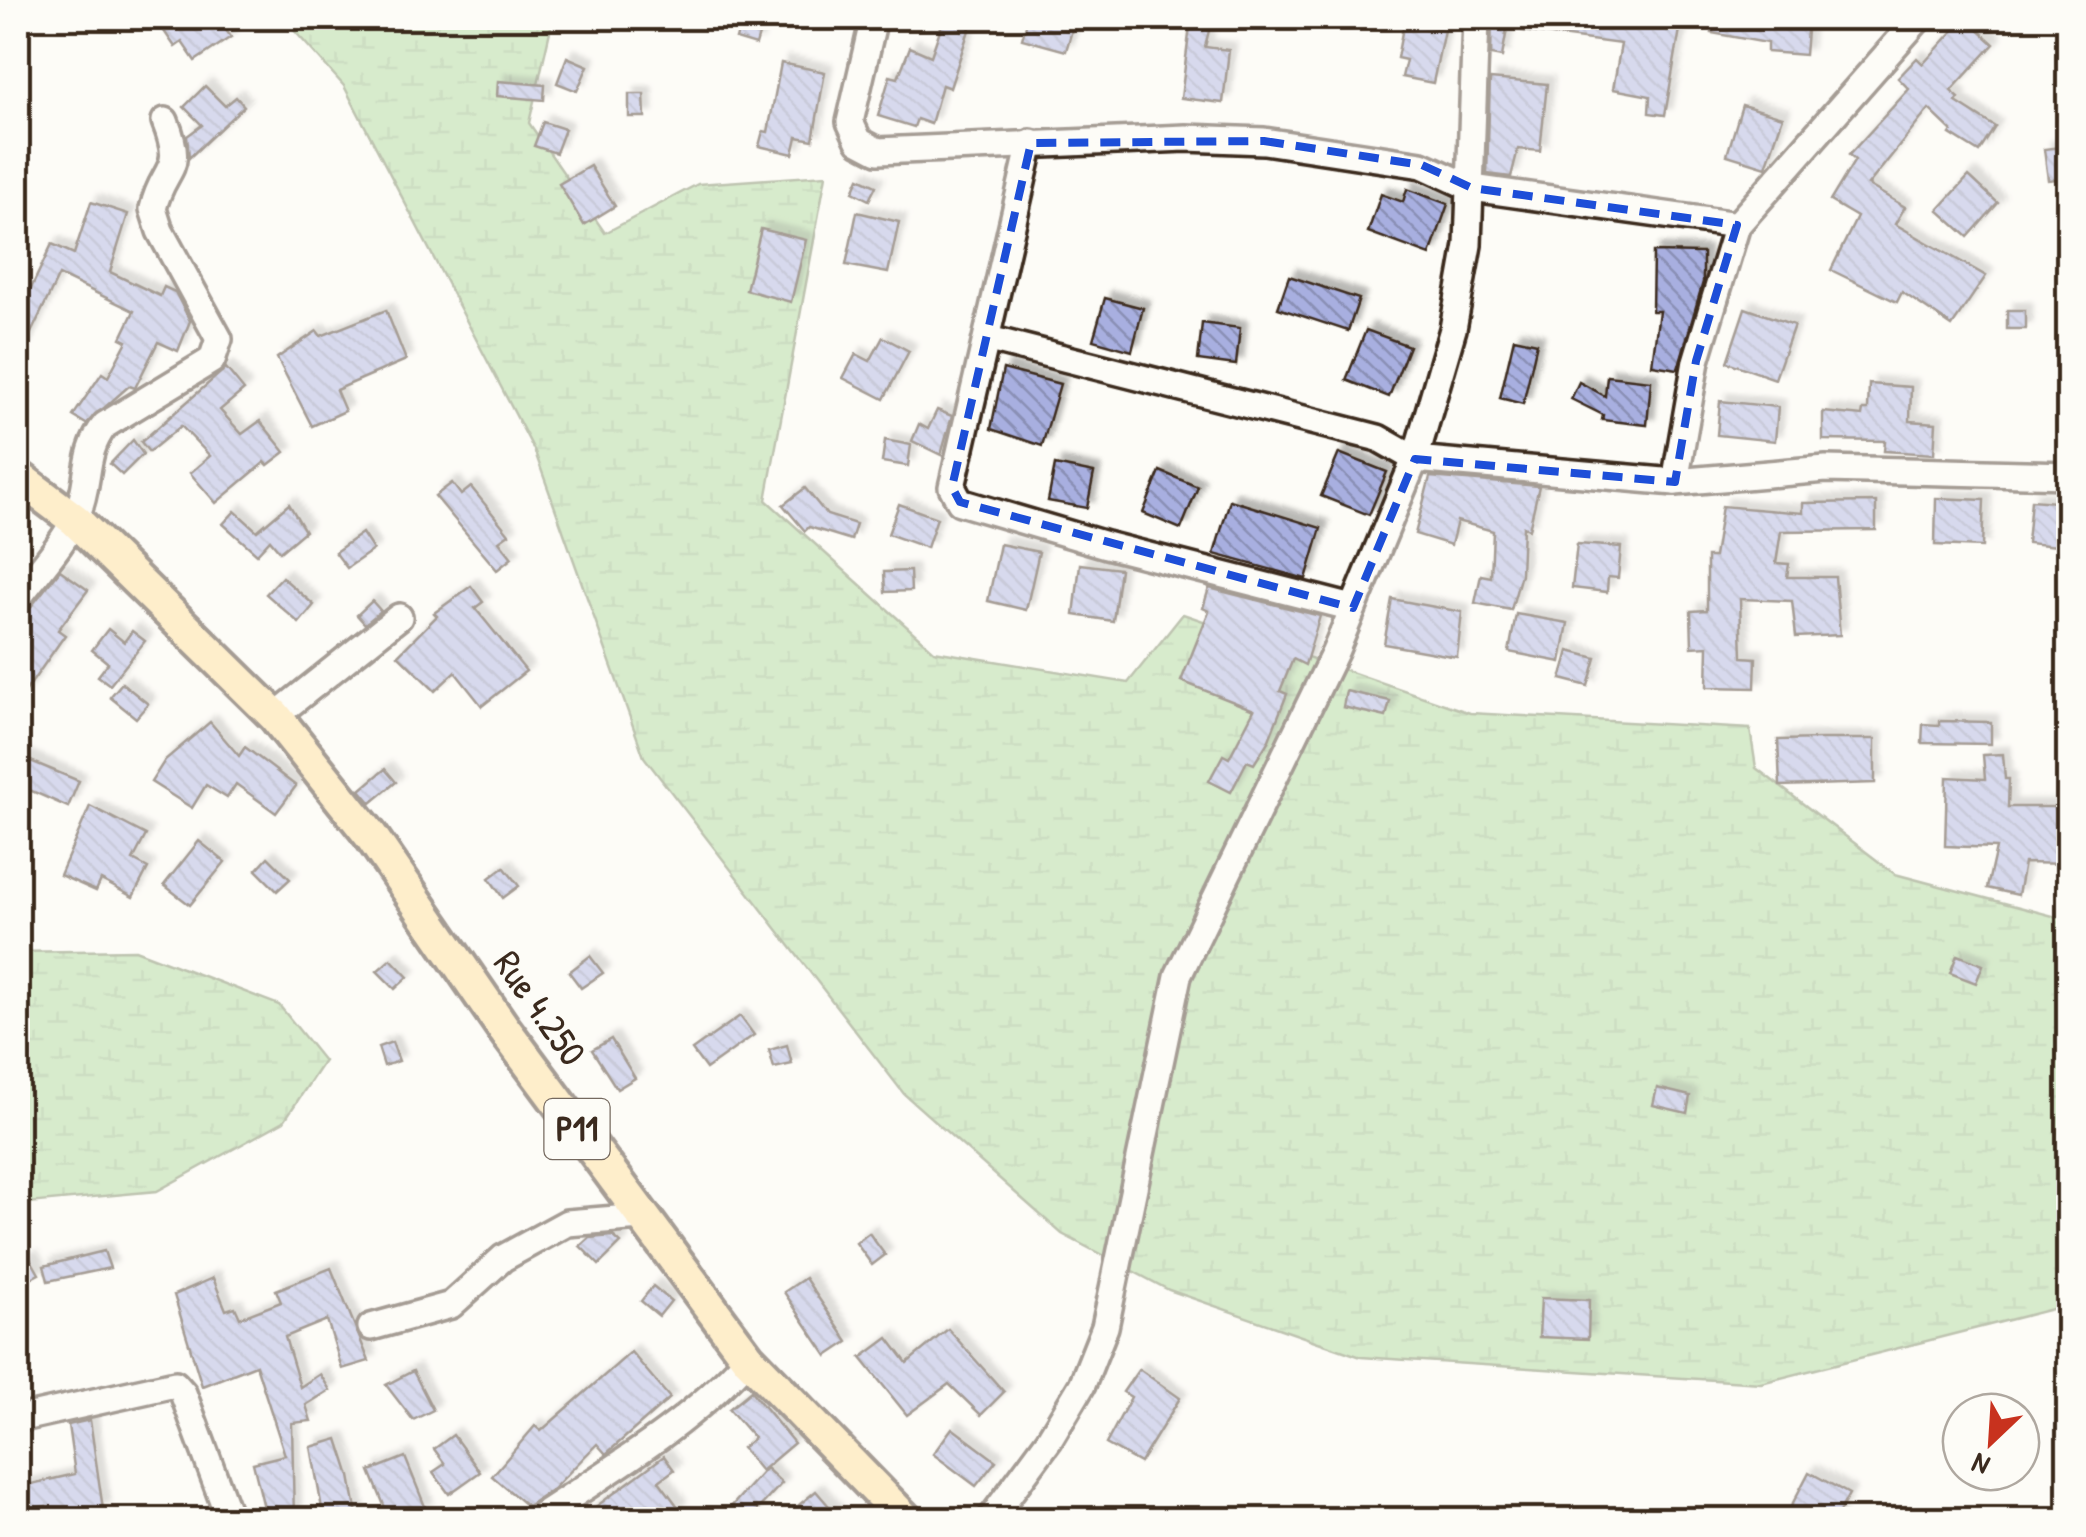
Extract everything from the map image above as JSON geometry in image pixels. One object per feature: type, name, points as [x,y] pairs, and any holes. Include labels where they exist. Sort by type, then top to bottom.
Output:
[{"type":"main road","name":"P11","points":[[18,476],[75,520],[275,716]]},
{"type":"main road","name":"Rue 4.250","points":[[275,716],[371,836],[642,1217],[748,1358],[906,1520]]},
{"type":"street","points":[[874,18],[850,122],[859,141],[878,151],[1186,138],[1264,141],[1422,166],[1472,188],[1738,225]]},
{"type":"street","points":[[990,1520],[1049,1440],[1082,1386],[1104,1327],[1178,976],[1353,608],[1415,459],[1453,329],[1468,245],[1472,188],[1471,18]]},
{"type":"street","points":[[1675,482],[1696,361],[1738,225],[1918,18]]},
{"type":"street","points":[[18,598],[75,520],[85,495],[86,458],[105,425],[212,360],[218,349],[219,339],[160,231],[153,209],[175,162],[176,151],[165,121]]},
{"type":"street","points":[[1031,143],[952,487],[960,502],[1106,546],[1353,608]]},
{"type":"street","points":[[989,338],[1378,438],[1415,459],[1675,482],[1826,469],[2068,475]]},
{"type":"street","points":[[275,716],[399,618]]},
{"type":"street","points":[[371,1327],[451,1305],[503,1258],[567,1223],[642,1217]]},
{"type":"street","points":[[536,1520],[670,1430],[720,1390],[748,1358]]},
{"type":"street","points":[[18,1419],[174,1384],[183,1393],[230,1520]]},
{"type":"highlighted area","points":[[1264,141],[1422,165],[1472,188],[1737,225],[1696,361],[1675,482],[1415,459],[1353,608],[960,502],[952,487],[1031,143]]},
{"type":"green space","points":[[283,18],[553,18],[529,123],[605,233],[698,184],[826,175],[766,500],[934,651],[1128,683],[1183,614],[1470,713],[1750,729],[1756,768],[1895,874],[2068,920],[2068,1305],[1761,1383],[1361,1357],[1169,1290],[1062,1234],[904,1094],[644,757],[535,452],[344,86]]},
{"type":"green space","points":[[135,950],[279,1005],[324,1061],[284,1121],[157,1191],[18,1204],[18,952]]},
{"type":"building","points":[[155,18],[217,18],[231,37],[195,61],[182,42],[175,47]]},
{"type":"building","points":[[742,18],[764,18],[756,45],[736,39]]},
{"type":"building","points":[[944,18],[973,18],[950,88],[942,85],[931,124],[917,119],[914,127],[878,116],[890,76],[898,78],[910,47],[931,56]]},
{"type":"building","points":[[1028,18],[1074,23],[1066,51],[1022,39]]},
{"type":"building","points":[[1191,18],[1212,18],[1205,47],[1229,50],[1223,103],[1181,98]]},
{"type":"building","points":[[1492,18],[1568,18],[1643,28],[1645,18],[1682,18],[1665,115],[1649,113],[1650,96],[1613,89],[1621,44],[1507,29],[1502,57],[1491,55]]},
{"type":"building","points":[[1715,18],[1808,18],[1805,55],[1767,52],[1767,43],[1712,33]]},
{"type":"building","points":[[1965,18],[1994,44],[1951,91],[1959,98],[1956,102],[1995,127],[1979,152],[1950,134],[1952,131],[1929,109],[1868,185],[1905,207],[1895,224],[1986,276],[1952,326],[1902,292],[1897,302],[1831,270],[1857,217],[1830,201],[1855,160],[1849,155],[1909,89],[1898,78],[1917,58],[1923,64]]},
{"type":"building","points":[[1404,22],[1444,30],[1433,83],[1402,77],[1406,60],[1397,58]]},
{"type":"building","points":[[567,57],[588,66],[577,91],[557,83]]},
{"type":"building","points":[[781,63],[825,72],[813,140],[797,137],[793,154],[759,146],[763,131],[768,132]]},
{"type":"building","points":[[1490,79],[1547,84],[1540,151],[1518,149],[1511,177],[1487,174]]},
{"type":"building","points":[[498,81],[545,85],[544,100],[497,96]]},
{"type":"building","points":[[205,86],[225,106],[236,97],[244,106],[189,158],[187,136],[202,125],[184,107]]},
{"type":"building","points":[[629,94],[644,94],[645,117],[629,117]]},
{"type":"building","points":[[1742,105],[1783,117],[1766,167],[1727,155]]},
{"type":"building","points":[[543,122],[565,129],[556,153],[534,146]]},
{"type":"building","points":[[2068,146],[2068,178],[2048,180],[2044,149]]},
{"type":"building","points":[[590,166],[615,206],[584,225],[559,184]]},
{"type":"building","points":[[1969,176],[1998,203],[1968,237],[1938,210]]},
{"type":"building","points":[[859,178],[876,186],[869,200],[853,192]]},
{"type":"building","points":[[1407,189],[1448,204],[1430,255],[1368,232],[1381,194],[1403,202]]},
{"type":"building","points":[[91,202],[128,214],[110,272],[160,296],[164,287],[175,292],[190,321],[178,351],[158,342],[135,388],[129,386],[86,424],[73,416],[102,373],[108,377],[127,341],[121,338],[134,311],[59,275],[18,360],[18,316],[52,244],[74,254]]},
{"type":"building","points":[[857,212],[899,222],[888,273],[846,265]]},
{"type":"building","points":[[761,229],[806,240],[791,302],[746,290]]},
{"type":"building","points":[[1653,252],[1703,253],[1703,282],[1678,369],[1652,365],[1659,311],[1652,311]]},
{"type":"building","points":[[1289,276],[1359,299],[1348,331],[1278,308]]},
{"type":"building","points":[[1105,298],[1143,308],[1132,351],[1093,340]]},
{"type":"building","points":[[1745,308],[1794,325],[1775,379],[1727,362]]},
{"type":"building","points":[[386,310],[406,360],[336,390],[345,411],[312,426],[277,358],[317,331],[321,336]]},
{"type":"building","points":[[2007,310],[2025,310],[2025,329],[2007,329]]},
{"type":"building","points":[[1202,323],[1240,328],[1236,365],[1198,360]]},
{"type":"building","points":[[1366,330],[1409,346],[1389,397],[1346,380]]},
{"type":"building","points":[[883,337],[909,351],[884,399],[843,378],[856,354],[870,361]]},
{"type":"building","points":[[1514,338],[1537,343],[1523,404],[1500,398]]},
{"type":"building","points":[[226,368],[244,390],[220,410],[242,434],[260,421],[285,452],[268,465],[265,462],[216,503],[190,473],[210,456],[181,426],[149,452],[141,442]]},
{"type":"building","points":[[1003,369],[1060,384],[1042,446],[991,429]]},
{"type":"building","points":[[1607,376],[1651,381],[1647,425],[1602,420],[1603,415],[1571,399],[1579,382],[1605,396]]},
{"type":"building","points":[[1869,384],[1911,387],[1910,421],[1936,423],[1934,454],[1884,451],[1885,441],[1823,440],[1823,412],[1862,416],[1863,410],[1868,410]]},
{"type":"building","points":[[1720,401],[1778,407],[1775,441],[1717,435]]},
{"type":"building","points":[[937,410],[952,416],[941,455],[912,441],[919,424],[928,429]]},
{"type":"building","points":[[133,440],[143,454],[122,475],[110,464]]},
{"type":"building","points":[[885,440],[911,445],[908,466],[882,462]]},
{"type":"building","points":[[1339,453],[1387,472],[1369,515],[1321,496]]},
{"type":"building","points":[[1055,465],[1094,473],[1087,508],[1048,501]]},
{"type":"building","points":[[1160,471],[1198,487],[1181,529],[1143,513]]},
{"type":"building","points":[[1430,477],[1539,486],[1529,529],[1523,527],[1521,574],[1511,610],[1475,603],[1481,575],[1491,577],[1493,531],[1457,521],[1451,545],[1415,534]]},
{"type":"building","points":[[452,483],[461,495],[471,487],[509,534],[499,541],[512,558],[497,570],[435,496]]},
{"type":"building","points":[[805,488],[827,515],[856,524],[851,540],[809,527],[805,531],[783,505]]},
{"type":"building","points":[[1936,498],[1984,500],[1982,547],[1935,545]]},
{"type":"building","points":[[1230,500],[1321,528],[1306,579],[1214,554]]},
{"type":"building","points":[[2031,500],[2068,503],[2068,547],[2027,543]]},
{"type":"building","points":[[1876,502],[1876,530],[1781,531],[1776,563],[1789,564],[1787,577],[1835,577],[1840,635],[1796,637],[1792,601],[1740,599],[1742,657],[1756,658],[1755,688],[1707,687],[1708,646],[1692,647],[1691,611],[1707,610],[1707,557],[1714,557],[1722,506],[1803,513],[1803,503]]},
{"type":"building","points":[[289,504],[305,531],[280,552],[270,540],[257,554],[223,524],[235,511],[257,531]]},
{"type":"building","points":[[899,504],[937,518],[927,548],[888,534]]},
{"type":"building","points":[[362,533],[373,550],[347,568],[335,552]]},
{"type":"building","points":[[1000,544],[1039,552],[1026,610],[988,601]]},
{"type":"building","points":[[1577,544],[1621,547],[1618,578],[1608,577],[1607,592],[1572,588]]},
{"type":"building","points":[[1080,564],[1120,569],[1113,621],[1074,615]]},
{"type":"building","points":[[60,570],[88,590],[58,630],[65,635],[18,702],[18,614],[30,608]]},
{"type":"building","points":[[910,571],[911,591],[885,592],[884,572]]},
{"type":"building","points":[[282,577],[314,605],[299,623],[266,594]]},
{"type":"building","points":[[471,586],[483,602],[475,608],[526,671],[482,706],[455,672],[435,691],[398,655],[437,616],[434,613]]},
{"type":"building","points":[[1209,588],[1320,616],[1305,665],[1293,659],[1280,691],[1287,694],[1269,740],[1254,764],[1247,761],[1231,792],[1209,781],[1223,755],[1229,758],[1254,710],[1181,681],[1209,611],[1203,608]]},
{"type":"building","points":[[1392,599],[1462,612],[1457,657],[1384,644]]},
{"type":"building","points":[[372,601],[381,611],[365,624],[357,615]]},
{"type":"building","points":[[1516,614],[1568,623],[1561,662],[1509,652]]},
{"type":"building","points":[[108,629],[124,642],[132,631],[145,641],[110,685],[98,676],[108,663],[92,650]]},
{"type":"building","points":[[1569,651],[1596,658],[1588,686],[1561,679]]},
{"type":"building","points":[[122,683],[148,704],[136,718],[110,697]]},
{"type":"building","points":[[1346,691],[1390,701],[1386,717],[1343,707]]},
{"type":"building","points":[[1939,721],[1991,722],[1991,744],[1922,743],[1923,724],[1939,725]]},
{"type":"building","points":[[210,722],[239,756],[245,747],[296,786],[276,813],[236,784],[227,798],[206,785],[192,808],[151,782],[165,760]]},
{"type":"building","points":[[1875,739],[1875,783],[1780,786],[1778,740]]},
{"type":"building","points":[[2003,754],[2005,779],[2009,779],[2008,807],[2068,807],[2068,864],[2024,863],[2018,895],[1987,888],[1996,848],[1945,846],[1947,777],[1985,779],[1983,755]]},
{"type":"building","points":[[21,757],[79,781],[68,807],[18,785]]},
{"type":"building","points":[[385,769],[396,782],[371,803],[360,790]]},
{"type":"building","points":[[90,806],[146,835],[133,860],[148,868],[133,897],[101,880],[96,891],[60,875]]},
{"type":"building","points":[[199,841],[225,862],[190,905],[164,885]]},
{"type":"building","points":[[268,857],[290,879],[277,891],[256,870]]},
{"type":"building","points":[[504,867],[519,886],[503,898],[489,878]]},
{"type":"building","points":[[1957,955],[1983,965],[1976,983],[1950,973]]},
{"type":"building","points":[[590,956],[603,973],[581,988],[569,972]]},
{"type":"building","points":[[391,959],[408,977],[395,989],[377,971]]},
{"type":"building","points":[[740,1016],[754,1035],[706,1069],[692,1050]]},
{"type":"building","points":[[611,1039],[635,1078],[617,1089],[592,1050]]},
{"type":"building","points":[[392,1042],[399,1061],[384,1066],[378,1047]]},
{"type":"building","points":[[787,1045],[792,1064],[774,1068],[769,1050]]},
{"type":"building","points":[[1657,1088],[1690,1096],[1687,1113],[1653,1105]]},
{"type":"building","points":[[869,1233],[885,1255],[872,1265],[856,1243]]},
{"type":"building","points":[[613,1236],[621,1243],[599,1265],[580,1246],[589,1238]]},
{"type":"building","points":[[104,1251],[110,1268],[48,1281],[44,1266]]},
{"type":"building","points":[[30,1258],[39,1274],[18,1285],[18,1264]]},
{"type":"building","points":[[331,1268],[369,1361],[342,1369],[327,1320],[285,1337],[300,1387],[320,1374],[330,1390],[306,1405],[311,1421],[292,1423],[294,1520],[267,1520],[253,1463],[285,1455],[256,1365],[202,1386],[174,1295],[213,1278],[226,1310],[235,1307],[240,1318],[281,1302],[276,1290]]},
{"type":"building","points":[[805,1278],[848,1342],[827,1356],[784,1292]]},
{"type":"building","points":[[653,1286],[671,1301],[659,1316],[641,1301]]},
{"type":"building","points":[[1541,1298],[1589,1300],[1588,1339],[1539,1337]]},
{"type":"building","points":[[948,1329],[1004,1392],[981,1415],[949,1384],[907,1415],[861,1358],[888,1338],[907,1363]]},
{"type":"building","points":[[631,1352],[670,1398],[606,1454],[597,1444],[553,1489],[527,1506],[492,1476],[535,1426],[541,1431]]},
{"type":"building","points":[[1139,1369],[1180,1398],[1140,1463],[1106,1444],[1131,1397],[1123,1392]]},
{"type":"building","points":[[413,1371],[433,1410],[413,1420],[386,1385]]},
{"type":"building","points":[[751,1391],[794,1443],[761,1471],[742,1448],[754,1438],[729,1409]]},
{"type":"building","points":[[90,1420],[103,1509],[47,1517],[46,1506],[18,1511],[18,1487],[75,1474],[68,1425]]},
{"type":"building","points":[[952,1428],[996,1461],[976,1486],[933,1454]]},
{"type":"building","points":[[453,1435],[480,1472],[449,1494],[433,1472],[445,1464],[434,1449]]},
{"type":"building","points":[[338,1439],[358,1520],[324,1520],[311,1447]]},
{"type":"building","points":[[664,1456],[674,1470],[659,1481],[679,1508],[663,1520],[578,1520]]},
{"type":"building","points":[[405,1457],[426,1509],[390,1520],[370,1471]]},
{"type":"building","points":[[766,1468],[782,1483],[748,1520],[743,1520],[730,1508]]},
{"type":"building","points":[[1809,1472],[1849,1494],[1835,1520],[1784,1520]]},
{"type":"building","points":[[816,1491],[841,1520],[812,1520],[799,1505]]}]
